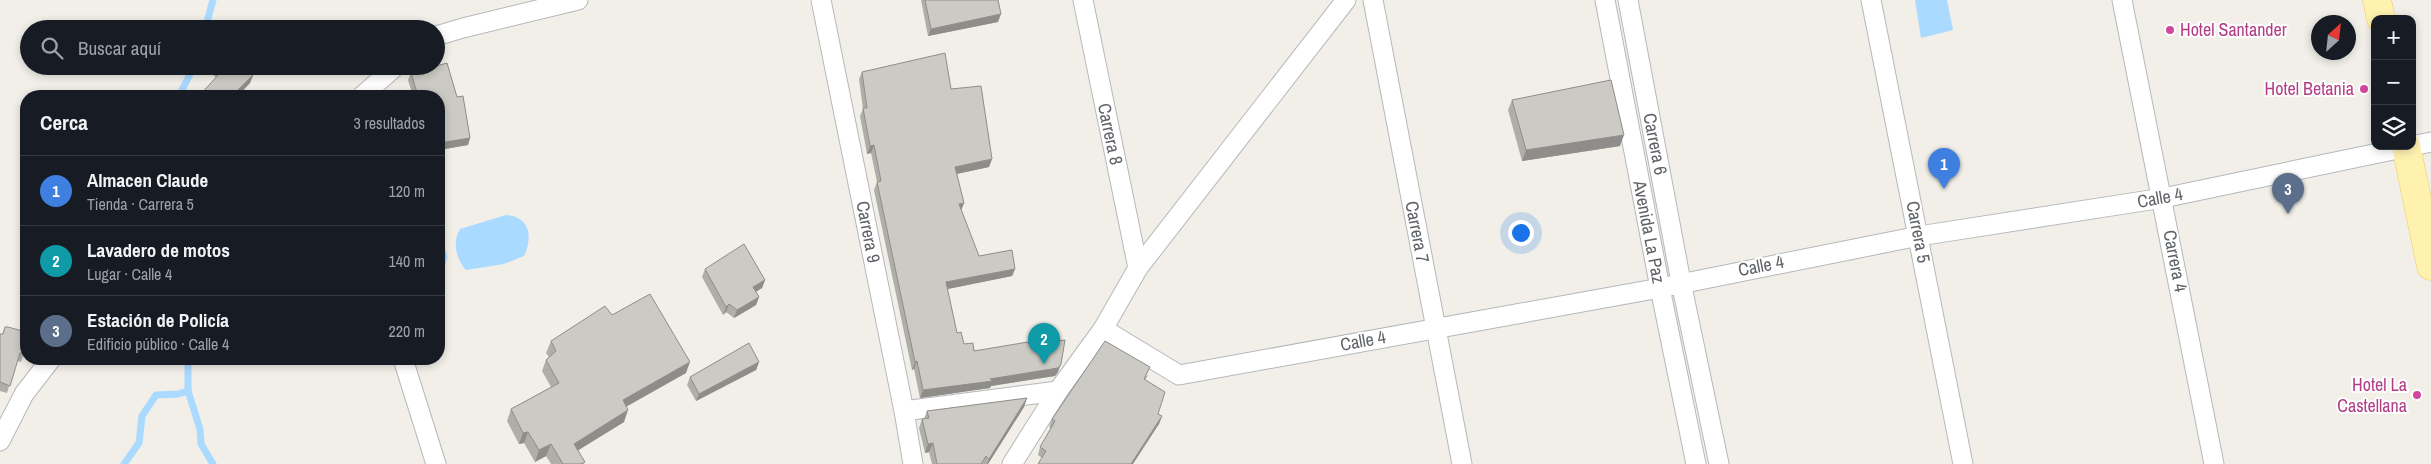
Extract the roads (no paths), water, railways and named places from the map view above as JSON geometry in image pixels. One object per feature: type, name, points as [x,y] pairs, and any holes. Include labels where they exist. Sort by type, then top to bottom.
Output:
[{"type":"main road","points":[[2377,0],[2380,15]]},
{"type":"main road","points":[[2416,150],[2431,266]]},
{"type":"street","points":[[445,33],[578,0]]},
{"type":"street","name":"Carrera 9","points":[[821,0],[913,464]]},
{"type":"street","name":"Carrera 8","points":[[1083,0],[1138,268]]},
{"type":"street","points":[[1012,464],[1058,391],[1103,329],[1138,268],[1346,0]]},
{"type":"street","name":"Carrera 7","points":[[1373,0],[1462,464]]},
{"type":"street","name":"Avenida La Paz","points":[[1605,0],[1696,464]]},
{"type":"street","name":"Carrera 6","points":[[1628,0],[1681,282],[1720,464]]},
{"type":"street","name":"Carrera 5","points":[[1871,0],[1919,236],[1962,464]]},
{"type":"street","name":"Carrera 4","points":[[2122,0],[2163,198],[2214,464]]},
{"type":"street","points":[[369,90],[386,75]]},
{"type":"street","name":"Calle 4","points":[[1103,329],[1178,374],[1660,288],[1681,282],[1919,236],[2163,198],[2396,150]]},
{"type":"street","points":[[0,441],[24,394],[46,365]]},
{"type":"street","points":[[405,365],[436,464]]},
{"type":"street","points":[[904,411],[1058,391]]},
{"type":"water","points":[[1915,0],[1947,0],[1953,30],[1921,38]]},
{"type":"water","points":[[506,215],[514,216],[525,224],[529,235],[524,256],[504,264],[466,270],[456,250],[456,239],[460,229]]},
{"type":"water","points":[[445,250],[447,256],[445,266]]},
{"type":"waterway","points":[[207,20],[213,0]]},
{"type":"waterway","points":[[182,90],[190,75]]},
{"type":"waterway","points":[[188,365],[188,391],[200,429],[201,444],[213,464]]},
{"type":"waterway","points":[[124,464],[139,443],[142,416],[156,395],[178,394],[188,391]]},
{"type":"place","name":"Hotel Santander","points":[[2170,30]]},
{"type":"place","name":"Hotel Betania","points":[[2364,89]]},
{"type":"place","name":"Almacen Claude","points":[[1944,189]]},
{"type":"place","name":"Estación de Policía","points":[[2288,214]]},
{"type":"place","name":"Lavadero de motos","points":[[1044,364]]},
{"type":"place","name":"Hotel La Castellana","points":[[2417,395]]}]
